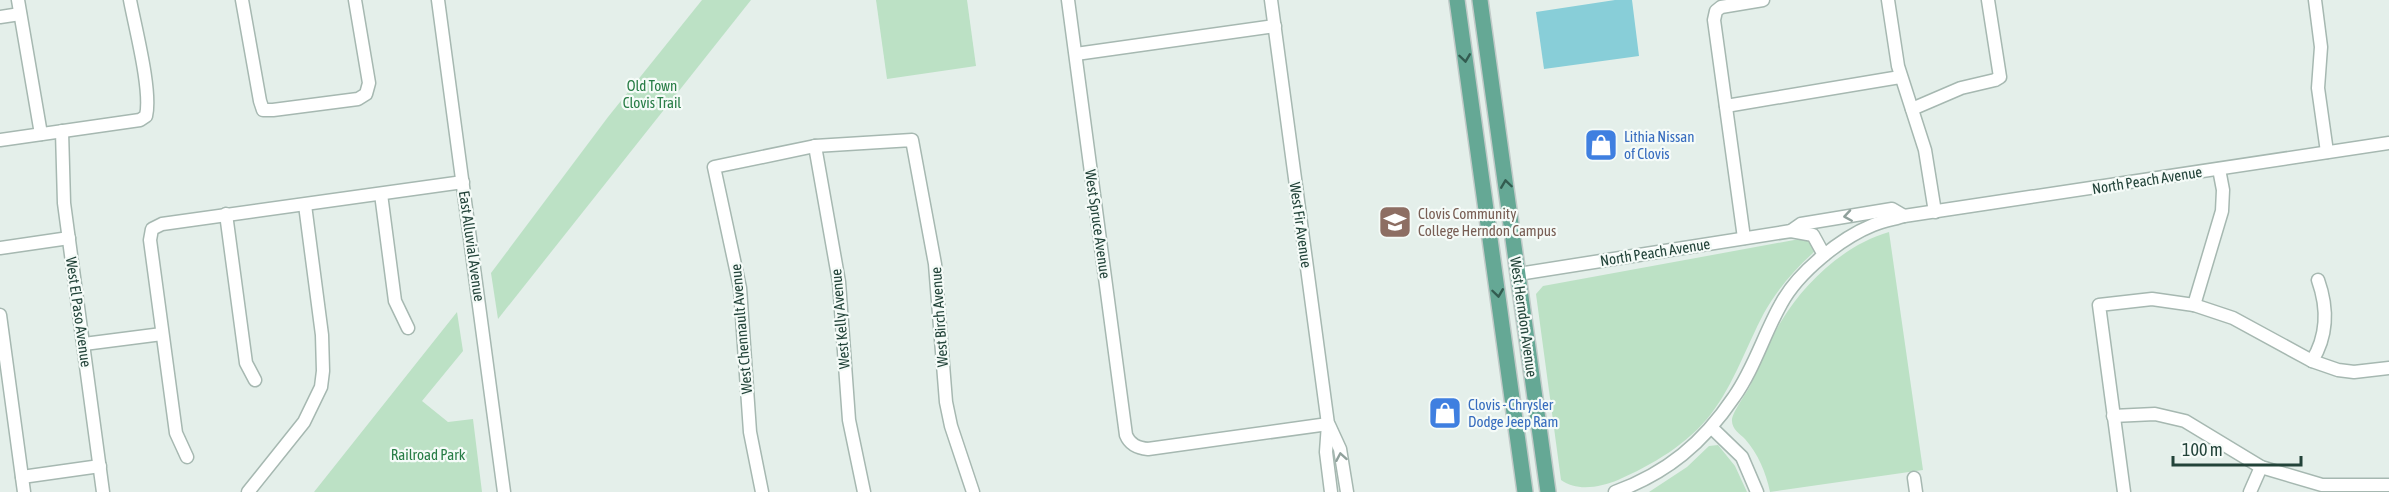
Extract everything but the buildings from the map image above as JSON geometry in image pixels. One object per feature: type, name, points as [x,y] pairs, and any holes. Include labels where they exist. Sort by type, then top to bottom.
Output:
[{"type":"main road","name":"West Herndon Avenue","points":[[1457,0],[1525,492]]},
{"type":"main road","name":"West Herndon Avenue","points":[[1480,0],[1548,492]]},
{"type":"main road","points":[[1469,84],[1488,147],[1504,267],[1509,273],[1518,274]]},
{"type":"street","points":[[18,0],[41,134]]},
{"type":"street","points":[[0,140],[140,120],[146,116],[148,108],[142,64],[130,0]]},
{"type":"street","points":[[242,0],[263,110],[358,99],[366,94],[369,83],[356,0]]},
{"type":"street","name":"East Alluvial Avenue","points":[[438,0],[504,492]]},
{"type":"street","name":"West Spruce Avenue","points":[[1068,0],[1126,435],[1133,445],[1148,449],[1328,424]]},
{"type":"street","name":"West Fir Avenue","points":[[1271,0],[1328,424],[1326,452],[1331,492]]},
{"type":"street","points":[[1744,238],[1714,20],[1716,11],[1726,6],[1763,0]]},
{"type":"street","points":[[1888,0],[1900,76],[1925,150],[1935,212]]},
{"type":"street","points":[[1912,109],[1961,88],[2000,77],[1988,0]]},
{"type":"street","points":[[2315,0],[2320,47],[2319,88],[2327,152]]},
{"type":"street","points":[[0,17],[20,14]]},
{"type":"street","points":[[1076,54],[1275,26]]},
{"type":"street","points":[[1726,106],[1900,76]]},
{"type":"street","name":"West El Paso Avenue","points":[[62,131],[63,186],[103,492]]},
{"type":"street","name":"West Birch Avenue","points":[[815,146],[912,140],[935,264],[946,402],[951,426],[973,492]]},
{"type":"street","name":"North Peach Avenue","points":[[1615,492],[1667,467],[1684,455],[1712,428],[1736,396],[1782,301],[1824,255],[1849,237],[1875,224],[1904,216],[2389,143]]},
{"type":"street","name":"West Chennault Avenue","points":[[762,492],[750,432],[740,288],[714,167],[815,146]]},
{"type":"street","name":"West Kelly Avenue","points":[[815,146],[839,282],[849,420],[864,492]]},
{"type":"street","points":[[2194,305],[2222,211],[2223,190],[2219,169]]},
{"type":"street","points":[[187,457],[176,433],[150,240],[152,229],[162,224],[226,214],[463,182]]},
{"type":"street","points":[[381,194],[396,301],[408,328]]},
{"type":"street","points":[[248,492],[304,422],[321,387],[322,335],[304,205]]},
{"type":"street","name":"North Peach Avenue","points":[[1791,231],[1801,224],[1892,209],[1904,216]]},
{"type":"street","points":[[226,214],[246,363],[255,380]]},
{"type":"street","name":"North Peach Avenue","points":[[1518,274],[1791,231],[1810,234],[1816,238],[1824,255]]},
{"type":"street","points":[[0,248],[69,238]]},
{"type":"street","points":[[2312,361],[2319,351],[2325,326],[2324,296],[2318,280]]},
{"type":"street","points":[[2124,492],[2098,305],[2152,299],[2194,305],[2233,318],[2312,361],[2337,370],[2354,372],[2389,368]]},
{"type":"street","points":[[0,315],[24,492]]},
{"type":"street","points":[[84,344],[162,334]]},
{"type":"street","points":[[2113,416],[2155,414],[2185,421],[2261,467],[2322,485],[2389,485]]},
{"type":"street","name":"West Fir Avenue","points":[[1328,424],[1340,448],[1347,492]]},
{"type":"street","points":[[1712,428],[1742,457],[1757,492]]},
{"type":"street","points":[[22,477],[100,466]]},
{"type":"street","points":[[2250,492],[2261,467]]},
{"type":"street","points":[[1914,478],[1916,492]]},
{"type":"green space","name":"Old Town Clovis Trail","points":[[702,0],[751,0],[498,319],[491,273],[608,117]]},
{"type":"green space","points":[[876,0],[967,0],[976,66],[887,79]]},
{"type":"green space","points":[[1889,232],[1923,470],[1770,492],[1758,457],[1733,426],[1732,418],[1777,328],[1802,292],[1842,255],[1857,245]]},
{"type":"green space","points":[[1805,238],[1810,239],[1815,250],[1786,281],[1769,305],[1719,402],[1692,435],[1669,453],[1644,468],[1604,485],[1582,487],[1567,484],[1561,480],[1536,294],[1543,286]]},
{"type":"green space","name":"Railroad Park","points":[[457,312],[463,351],[422,401],[448,422],[473,419],[482,492],[314,492]]},
{"type":"green space","points":[[1718,445],[1735,466],[1747,492],[1649,492],[1687,467],[1709,446]]},
{"type":"water","points":[[1615,0],[1632,0],[1639,56],[1544,69],[1536,12]]},
{"type":"place","name":"Lithia Nissan of Clovis","points":[[1601,145]]},
{"type":"place","name":"Clovis Community College Herndon Campus","points":[[1395,222]]},
{"type":"place","name":"Clovis - Chrysler Dodge Jeep Ram","points":[[1445,413]]}]
